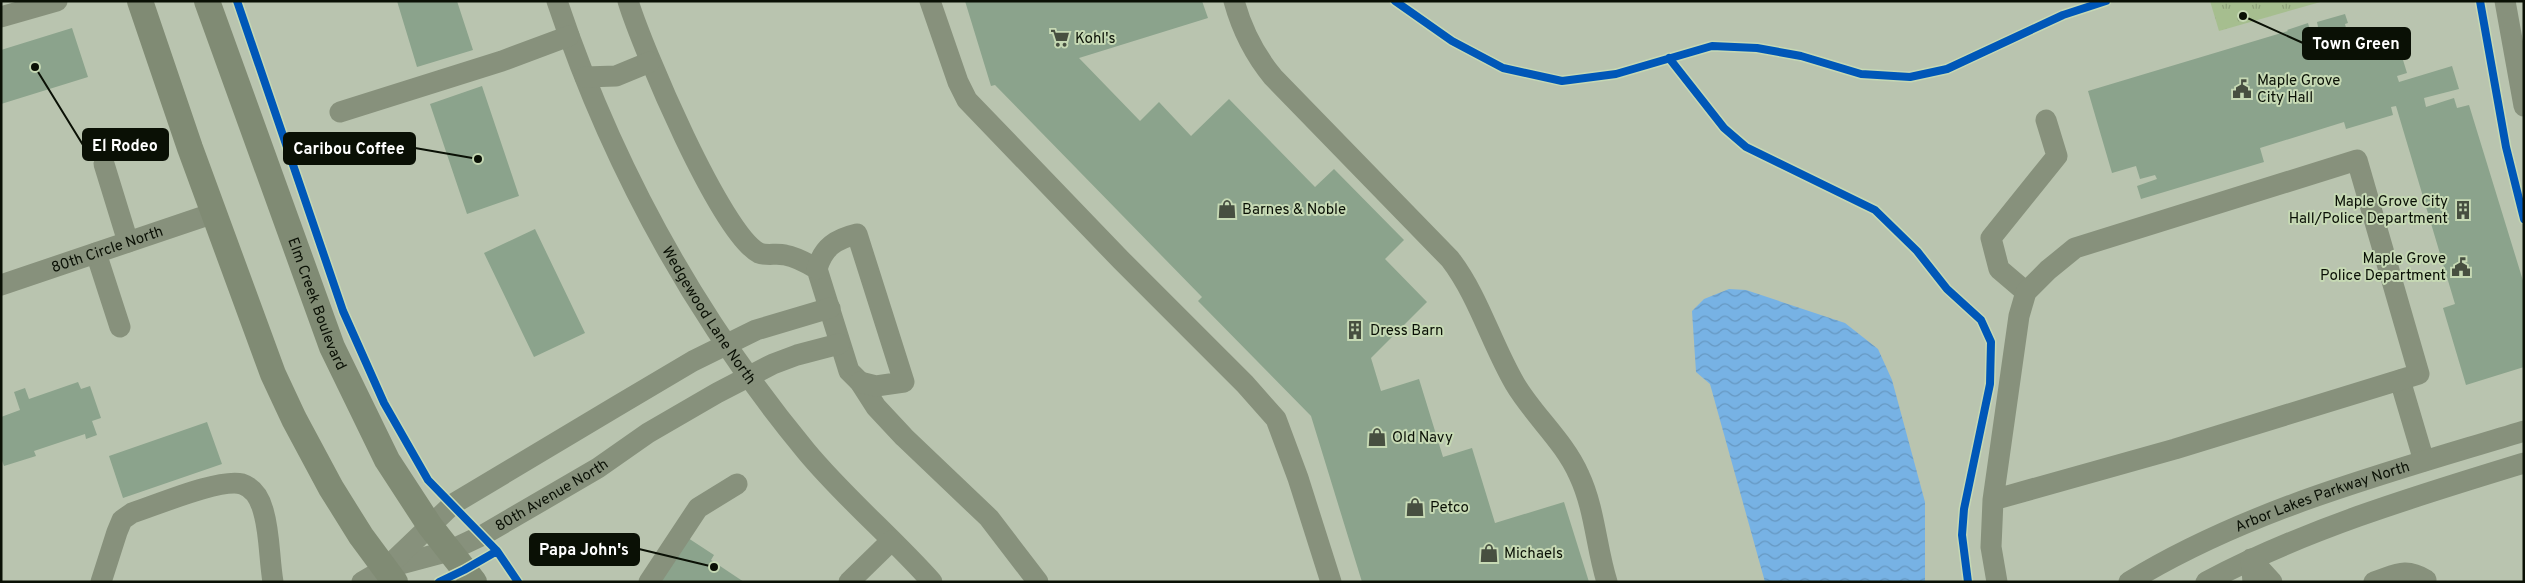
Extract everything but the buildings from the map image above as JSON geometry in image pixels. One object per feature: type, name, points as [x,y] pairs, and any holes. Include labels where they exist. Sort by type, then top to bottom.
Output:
[{"type":"main road","points":[[140,1],[190,148],[273,374],[294,420],[356,528],[390,575]]},
{"type":"main road","name":"Elm Creek Boulevard","points":[[207,1],[332,347],[387,460],[430,526],[474,582]]},
{"type":"street","points":[[1,17],[57,1]]},
{"type":"street","name":"Wedgewood Lane North","points":[[557,1],[568,36],[603,123],[647,215],[724,345],[808,453],[932,582]]},
{"type":"street","points":[[628,1],[650,62],[698,165],[741,238],[760,253],[786,255],[817,268]]},
{"type":"street","points":[[930,1],[958,82],[967,100],[1151,291],[1245,384],[1276,420],[1298,478],[1331,582]]},
{"type":"street","points":[[1234,1],[1245,34],[1256,56],[1273,77],[1450,259],[1466,280],[1515,384],[1580,475],[1599,536],[1601,560],[1607,582]]},
{"type":"street","points":[[2505,1],[2524,106]]},
{"type":"street","points":[[340,112],[502,60],[568,36]]},
{"type":"street","points":[[585,77],[616,76],[650,62]]},
{"type":"street","points":[[2026,292],[1999,269],[1991,238],[2057,156],[2046,120]]},
{"type":"street","points":[[1992,500],[2175,449],[2419,374],[2357,160],[2075,248],[2048,270],[2026,292],[2019,316],[1992,500],[1991,547],[1997,582]]},
{"type":"street","points":[[104,164],[128,242]]},
{"type":"street","name":"80th Circle North","points":[[1,284],[214,213]]},
{"type":"street","points":[[860,382],[876,386],[904,382],[857,234],[841,238],[829,245],[820,258],[817,268],[839,344],[849,371],[860,382],[876,407],[904,437],[988,518],[1038,582]]},
{"type":"street","points":[[96,253],[120,327]]},
{"type":"street","points":[[362,582],[390,575],[430,526],[453,504],[724,345],[756,330],[830,308]]},
{"type":"street","name":"80th Avenue North","points":[[390,575],[483,535],[590,473],[648,433],[748,377],[797,355],[839,344]]},
{"type":"street","points":[[2400,380],[2424,461]]},
{"type":"street","name":"Arbor Lakes Parkway North","points":[[2129,582],[2237,527],[2333,490],[2524,431]]},
{"type":"street","name":"Arbor Lakes Parkway North","points":[[2206,582],[2251,559],[2339,523],[2524,463]]},
{"type":"street","points":[[101,582],[122,520],[132,513],[211,487],[230,483],[244,485],[256,493],[263,508],[270,546],[273,582]]},
{"type":"street","points":[[649,582],[698,508],[737,484]]},
{"type":"street","points":[[2237,527],[2251,559],[2253,582]]},
{"type":"street","points":[[848,582],[891,541]]},
{"type":"street","points":[[2251,559],[2272,582]]},
{"type":"street","points":[[2374,582],[2406,571],[2415,573],[2426,580]]},
{"type":"green space","points":[[2210,1],[2324,1],[2219,31]]},
{"type":"water","points":[[1729,289],[1746,290],[1845,323],[1878,349],[1892,380],[1925,502],[1925,582],[1765,582],[1710,384],[1696,372],[1692,311],[1704,299]]},
{"type":"cycle path","points":[[237,1],[343,311],[384,403],[428,480],[497,551],[518,582]]},
{"type":"cycle path","points":[[1395,1],[1452,41],[1503,68],[1562,81],[1616,74],[1712,46],[1757,48],[1801,56],[1861,74],[1910,77],[1947,69],[2063,15],[2106,1]]},
{"type":"cycle path","points":[[2480,1],[2506,147],[2524,219]]},
{"type":"cycle path","points":[[1669,58],[1724,128],[1746,147],[1875,210],[1917,251],[1947,289],[1981,320],[1991,342],[1990,384],[1964,509],[1962,535],[1968,582]]},
{"type":"cycle path","points":[[439,582],[497,551]]},
{"type":"place","name":"Town Green","points":[[2243,16]]},
{"type":"place","name":"Kohl's","points":[[1060,38]]},
{"type":"place","name":"El Rodeo","points":[[35,67]]},
{"type":"place","name":"Maple Grove City Hall","points":[[2242,89]]},
{"type":"place","name":"Caribou Coffee","points":[[478,159]]},
{"type":"place","name":"Barnes & Noble","points":[[1227,209]]},
{"type":"place","name":"Maple Grove City Hall/Police Department","points":[[2463,210]]},
{"type":"place","name":"Maple Grove Police Department","points":[[2461,267]]},
{"type":"place","name":"Dress Barn","points":[[1355,330]]},
{"type":"place","name":"Old Navy","points":[[1377,437]]},
{"type":"place","name":"Petco","points":[[1415,507]]},
{"type":"place","name":"Michaels","points":[[1489,553]]},
{"type":"place","name":"Papa John's","points":[[714,567]]}]
